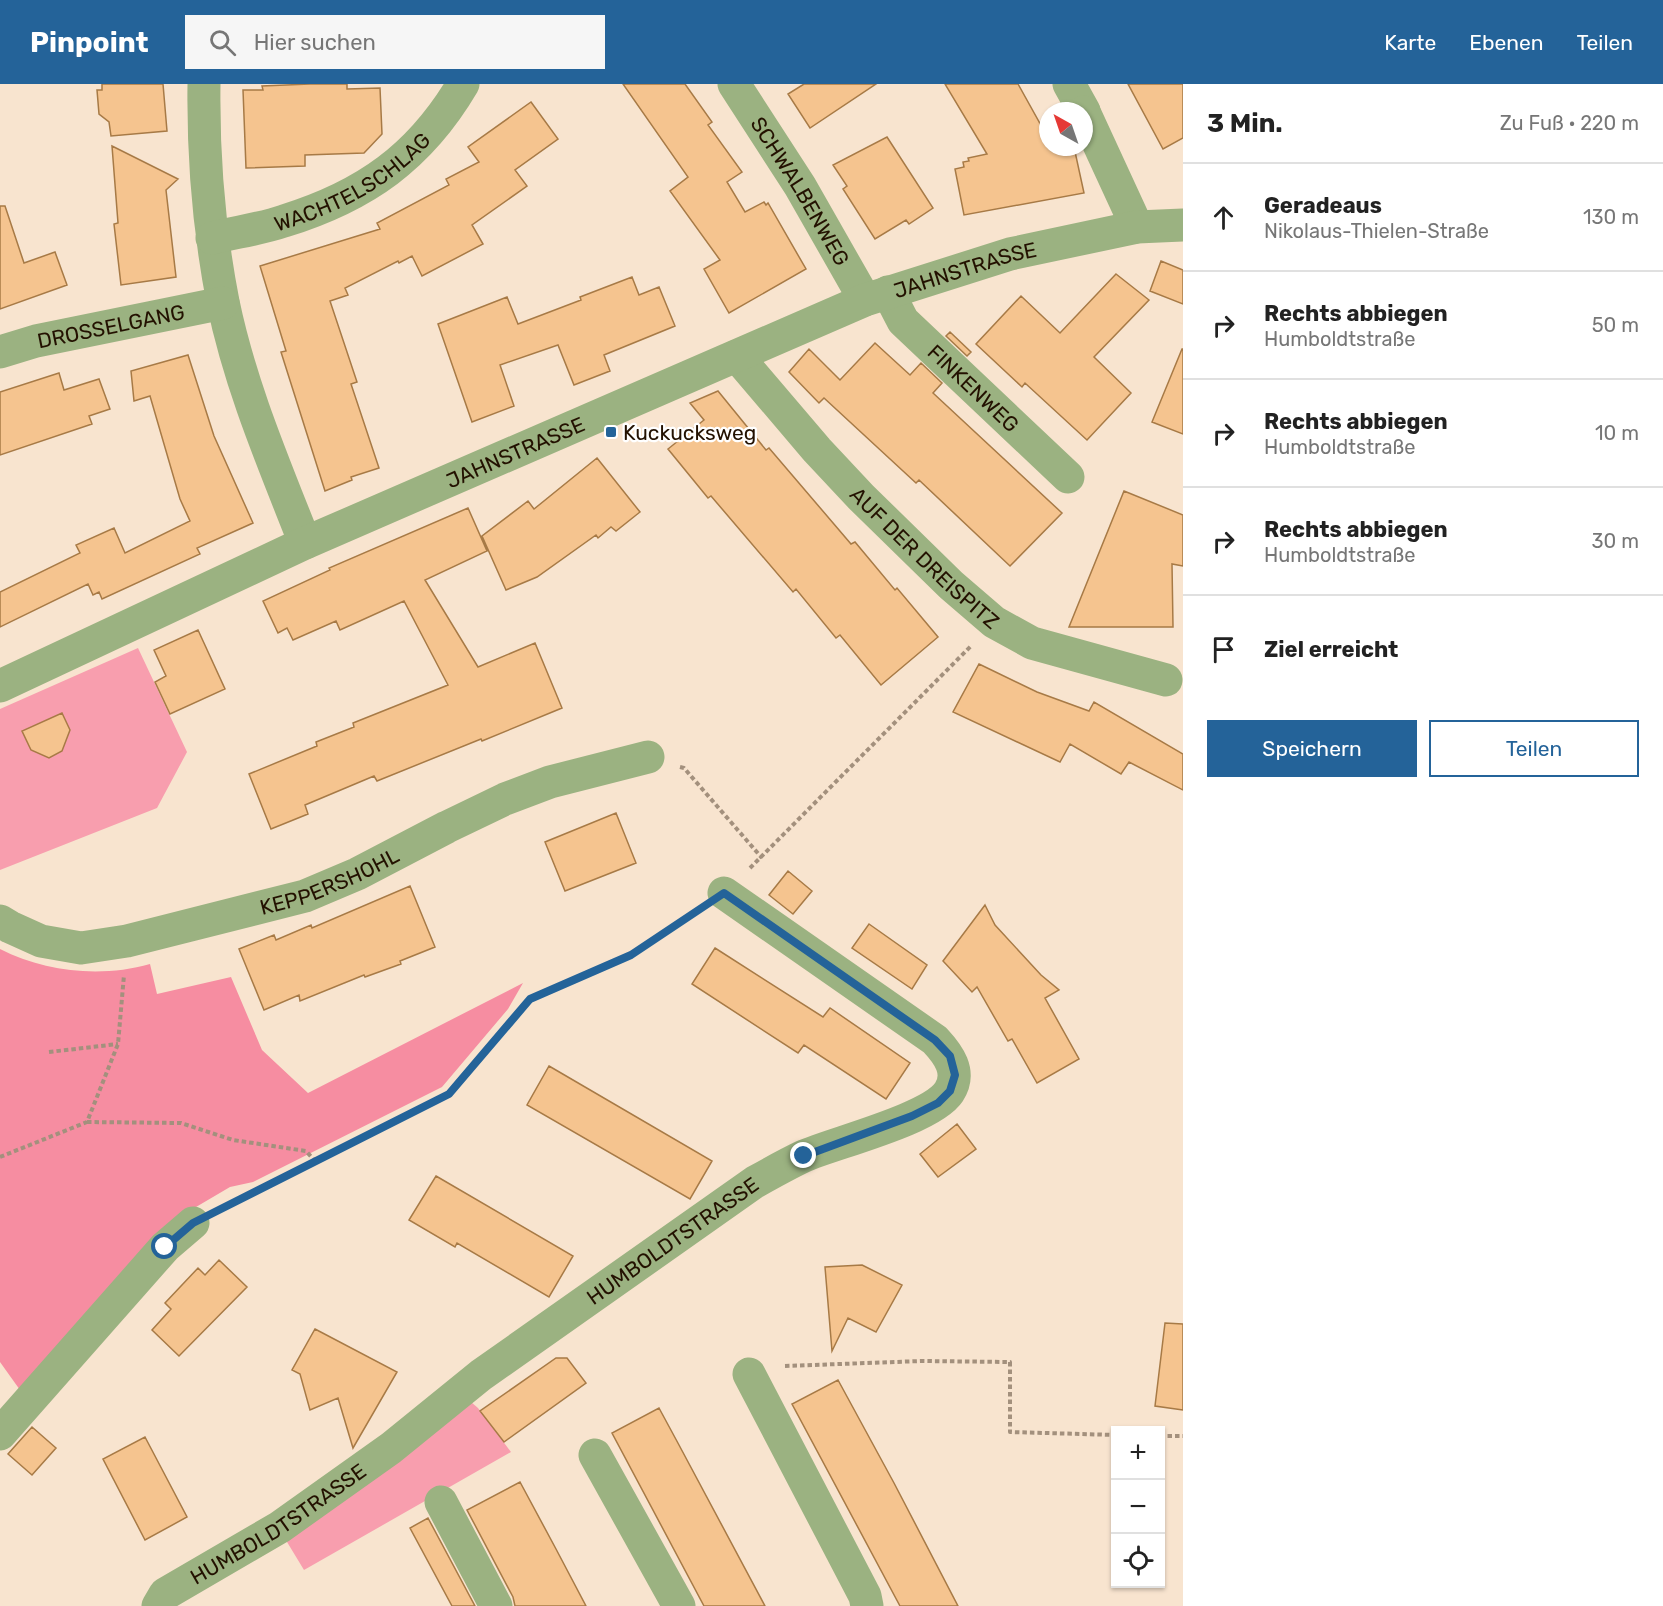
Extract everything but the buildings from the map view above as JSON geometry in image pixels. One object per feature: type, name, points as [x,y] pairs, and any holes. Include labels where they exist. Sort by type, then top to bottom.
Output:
[{"type":"street","points":[[204,84],[205,180],[212,238],[224,303],[237,355],[261,432],[305,543]]},
{"type":"street","name":"WACHTELSCHLAG","points":[[212,238],[283,222],[338,201],[371,183],[424,139],[447,112],[463,84]]},
{"type":"street","name":"SCHWALBENWEG","points":[[734,84],[800,186],[876,296]]},
{"type":"street","points":[[1069,84],[1079,102]]},
{"type":"street","points":[[1093,131],[1137,227]]},
{"type":"street","name":"JAHNSTRASSE","points":[[0,686],[305,543],[876,296],[1011,254],[1137,227],[1183,225]]},
{"type":"street","name":"FINKENWEG","points":[[876,296],[1068,477]]},
{"type":"street","name":"DROSSELGANG","points":[[0,352],[36,341],[224,303]]},
{"type":"street","name":"AUF DER DREISPITZ","points":[[737,356],[817,450],[861,497],[951,585],[994,622],[1032,643],[1166,680]]},
{"type":"street","name":"KEPPERSHOHL","points":[[0,921],[41,941],[81,948],[127,941],[305,896],[357,874],[505,799],[550,782],[648,757]]},
{"type":"street","name":"HUMBOLDTSTRASSE","points":[[158,1606],[165,1594],[280,1527],[391,1448],[481,1375],[755,1182],[804,1156],[912,1116],[938,1103],[950,1091],[955,1075],[950,1056],[935,1040],[724,893]]},
{"type":"street","points":[[0,1434],[165,1247],[193,1223]]},
{"type":"street","points":[[749,1374],[866,1601]]},
{"type":"street","points":[[595,1455],[679,1606]]},
{"type":"street","points":[[441,1502],[496,1606]]},
{"type":"path","points":[[193,1223],[449,1094],[530,999],[631,955],[724,893],[762,858],[943,675]]},
{"type":"path","points":[[648,757],[684,768],[762,858]]},
{"type":"path","points":[[87,1122],[118,1044],[127,941]]},
{"type":"path","points":[[49,1052],[118,1044]]},
{"type":"path","points":[[0,1157],[87,1122],[181,1124],[233,1140],[306,1151],[316,1161]]},
{"type":"path","points":[[749,1374],[783,1366],[922,1361],[1010,1362],[1010,1432],[1111,1435]]},
{"type":"path","points":[[1165,1436],[1183,1436]]},
{"type":"shaded area","points":[[138,648],[187,752],[157,808],[0,870],[0,709]]},
{"type":"shaded area","points":[[0,949],[36,963],[74,970],[112,971],[150,964],[157,994],[231,977],[262,1050],[308,1093],[523,983],[508,1009],[442,1087],[253,1182],[230,1187],[179,1217],[20,1390],[0,1362]]},
{"type":"shaded area","points":[[471,1402],[511,1452],[304,1570],[284,1537]]},
{"type":"place","name":"Kuckucksweg","points":[[611,432]]},
{"type":"route","points":[[165,1247],[193,1223],[449,1094],[530,999],[631,955],[724,893],[935,1040],[950,1056],[955,1075],[950,1091],[938,1103],[912,1116],[804,1156]]}]
